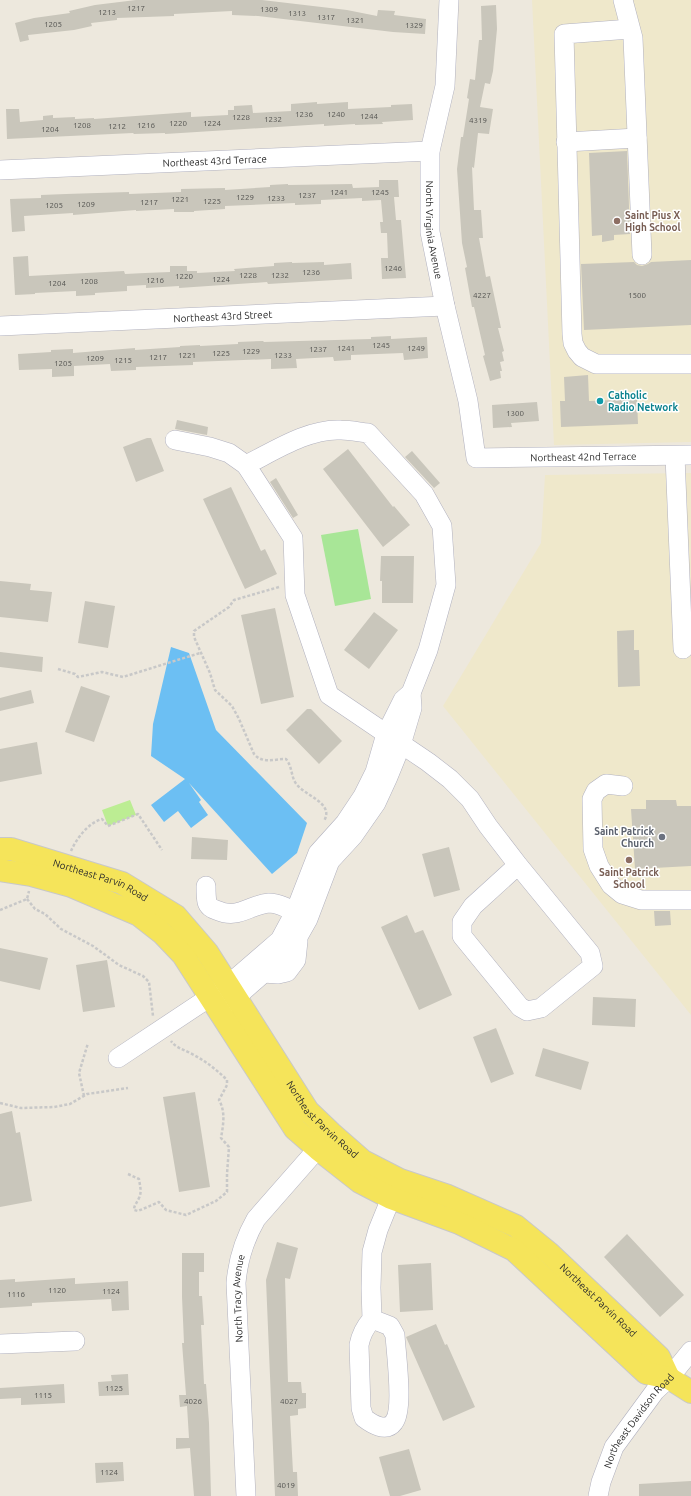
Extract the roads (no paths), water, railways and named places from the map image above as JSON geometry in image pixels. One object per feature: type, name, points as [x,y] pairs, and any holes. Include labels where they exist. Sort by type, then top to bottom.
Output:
[{"type":"main road","name":"Northeast Parvin Road","points":[[0,848],[11,849],[122,883],[176,916],[207,952],[223,997],[265,1085],[295,1129],[325,1141],[363,1161],[396,1189],[448,1196],[516,1226],[549,1252],[659,1357],[669,1378]]},
{"type":"main road","name":"Northeast Parvin Road","points":[[0,870],[31,875],[71,886],[139,915],[162,933],[223,997]]},
{"type":"main road","points":[[669,1378],[691,1392]]},
{"type":"street","name":"North Virginia Avenue","points":[[449,0],[445,86],[430,151],[430,232],[445,306],[468,401],[476,458]]},
{"type":"street","points":[[623,0],[633,38],[642,255]]},
{"type":"street","points":[[630,29],[564,34],[573,343],[582,357],[596,364],[691,364]]},
{"type":"street","points":[[566,142],[638,138]]},
{"type":"street","name":"Northeast 43rd Terrace","points":[[0,170],[430,151]]},
{"type":"street","name":"Northeast 43rd Street","points":[[0,326],[445,306]]},
{"type":"street","points":[[246,465],[313,433],[340,430],[368,433],[424,494],[442,526],[446,585],[428,650],[411,693],[403,700],[394,739],[363,796],[345,823],[318,853],[301,915],[296,960],[287,972],[278,974],[264,966]]},
{"type":"street","points":[[175,440],[210,447],[229,453],[246,465],[293,538],[296,595],[329,695],[428,762],[450,779],[470,799],[488,826],[518,865],[590,953],[593,966],[541,1008],[527,1011],[520,1007],[462,936],[462,922],[473,906],[518,865]]},
{"type":"street","points":[[683,456],[683,649]]},
{"type":"street","name":"Northeast 42nd Terrace","points":[[476,458],[683,456]]},
{"type":"street","points":[[623,786],[606,784],[596,791],[592,799],[593,849],[599,866],[611,884],[622,894],[641,900],[691,900]]},
{"type":"street","points":[[206,886],[207,903],[212,909],[225,914],[238,913],[262,904],[271,903],[301,915]]},
{"type":"street","points":[[118,1058],[161,1030],[223,997],[264,966],[280,940],[301,915]]},
{"type":"street","name":"North Tracy Avenue","points":[[246,1496],[236,1283],[237,1266],[243,1245],[256,1219],[325,1141]]},
{"type":"street","points":[[372,1319],[390,1326],[395,1335],[399,1405],[397,1417],[394,1423],[388,1427],[378,1427],[364,1418],[361,1408],[359,1345],[360,1337],[365,1327],[372,1319],[372,1252],[378,1230],[396,1189]]},
{"type":"street","points":[[0,1344],[74,1341]]},
{"type":"street","name":"Northeast Davidson Road","points":[[598,1496],[601,1482],[614,1447],[655,1391],[669,1378],[691,1352]]},
{"type":"water","points":[[171,647],[189,653],[216,730],[307,823],[297,853],[272,874],[189,783],[201,800],[199,802],[208,815],[191,828],[178,811],[164,822],[151,805],[185,779],[151,756],[153,724]]},
{"type":"place","name":"Saint Pius X High School","points":[[617,221]]},
{"type":"place","name":"Catholic Radio Network","points":[[600,401]]},
{"type":"place","name":"Saint Patrick Church","points":[[662,837]]},
{"type":"place","name":"Saint Patrick School","points":[[629,860]]}]
